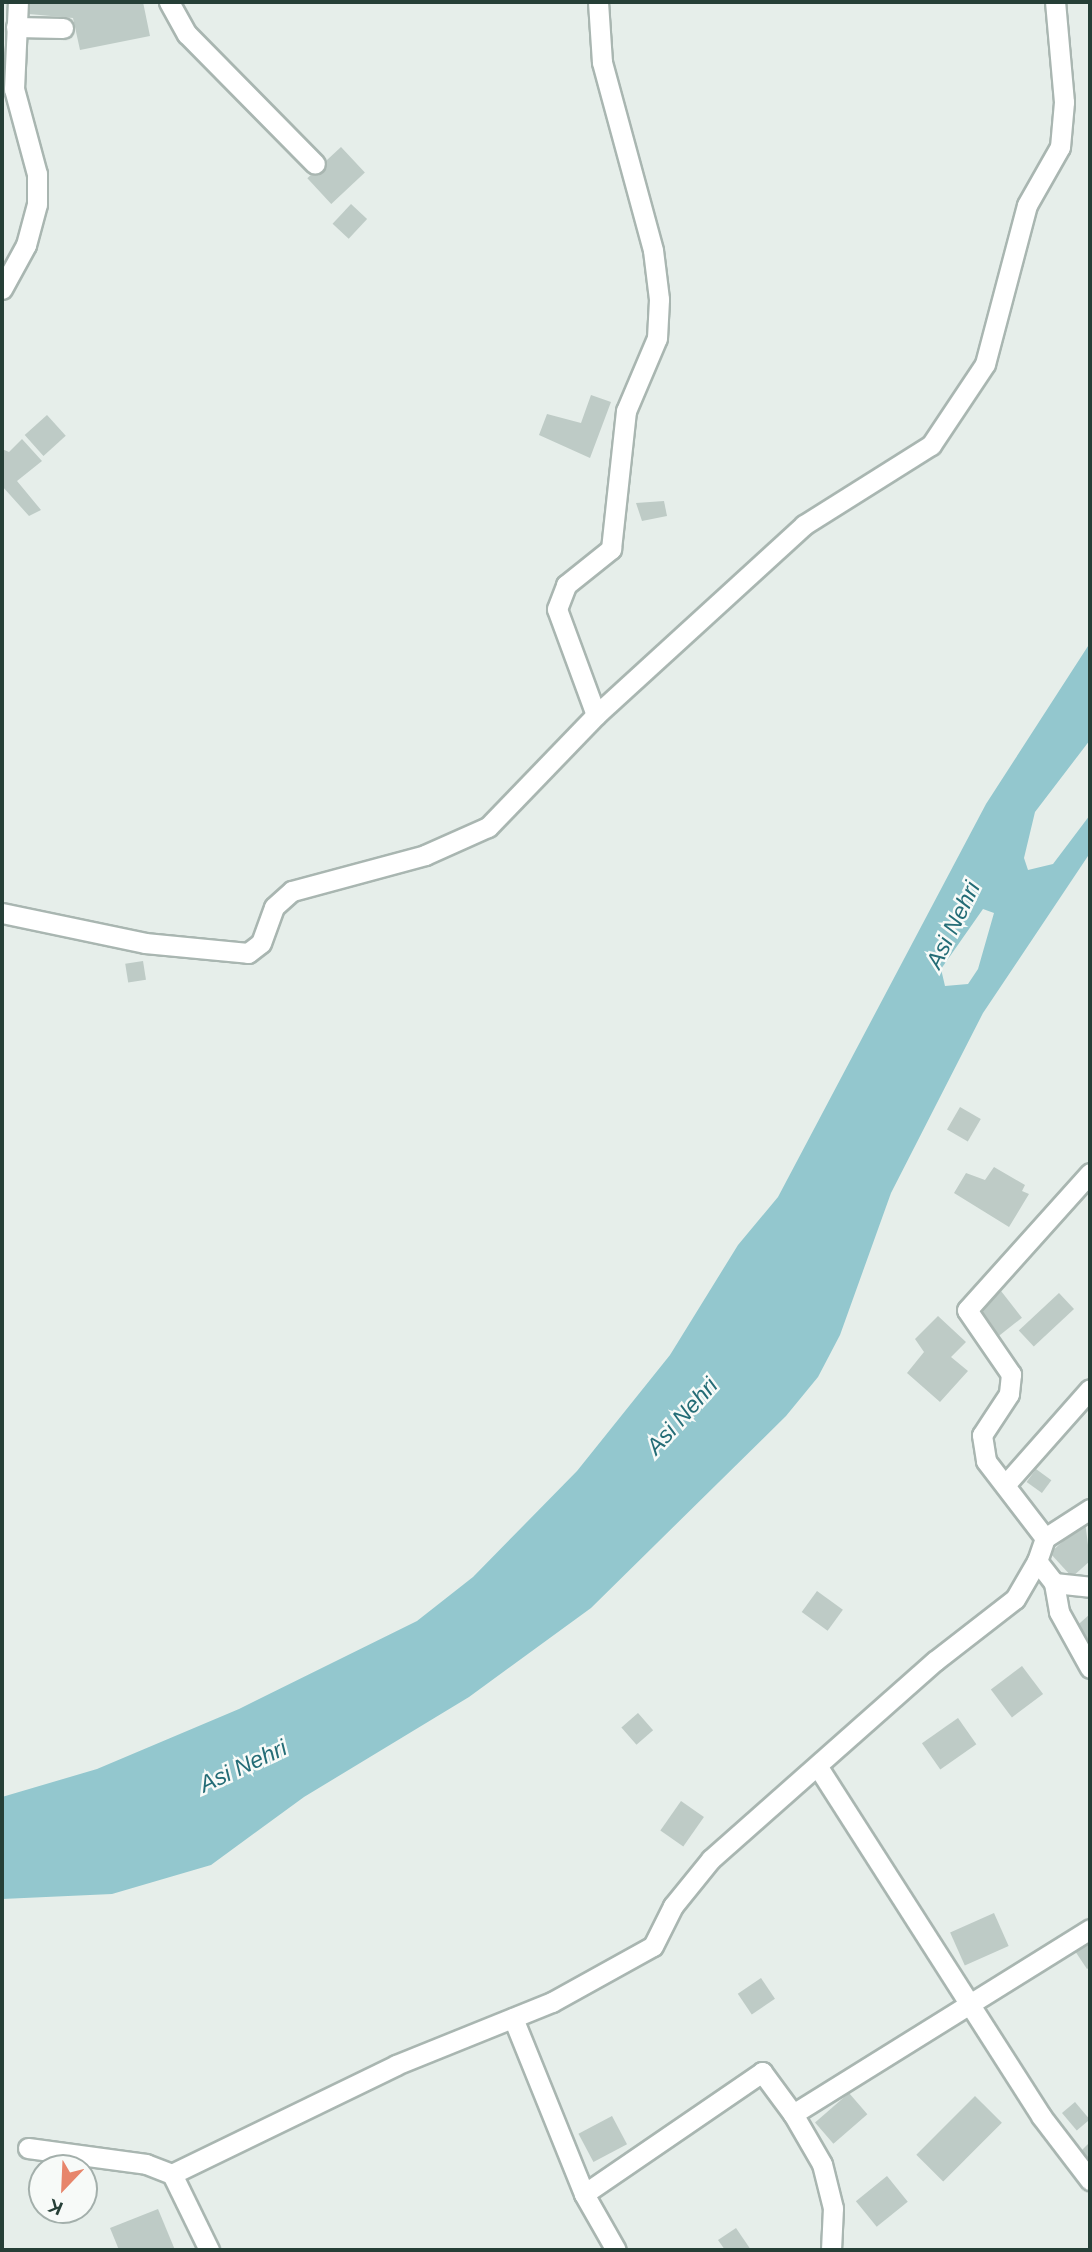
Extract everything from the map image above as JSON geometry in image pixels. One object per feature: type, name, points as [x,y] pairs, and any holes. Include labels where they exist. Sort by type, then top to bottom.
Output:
[{"type":"street","points":[[2,289],[26,245],[37,204],[37,174],[8,81],[18,2]]},
{"type":"street","points":[[169,2],[187,34],[315,164]]},
{"type":"street","points":[[596,715],[557,609],[566,585],[611,549],[626,411],[657,338],[659,299],[653,250],[602,62],[598,2]]},
{"type":"street","points":[[2,914],[145,943],[248,953],[261,943],[274,907],[292,891],[425,855],[488,827],[596,715],[804,525],[931,445],[969,393],[1014,268],[1027,205],[1060,147],[1064,102],[1055,2]]},
{"type":"street","points":[[16,27],[63,28]]},
{"type":"street","points":[[1045,1538],[986,1461],[982,1434],[1009,1394],[1011,1374],[967,1310],[1090,1173]]},
{"type":"street","points":[[1005,1485],[1090,1389]]},
{"type":"street","points":[[172,2174],[396,2066],[513,2018],[653,1947],[673,1906],[711,1859],[1015,1599],[1037,1561],[1045,1538],[1090,1509]]},
{"type":"street","points":[[1037,1561],[1054,1583],[1059,1612],[1090,1668]]},
{"type":"street","points":[[1054,1583],[1090,1587]]},
{"type":"street","points":[[818,1767],[975,2004],[1041,2116],[1090,2180]]},
{"type":"street","points":[[793,2114],[975,2004],[1090,1929]]},
{"type":"street","points":[[513,2018],[584,2193],[616,2250]]},
{"type":"street","points":[[584,2193],[762,2073],[793,2114],[822,2164],[833,2208],[831,2250]]},
{"type":"street","points":[[28,2148],[146,2164],[172,2174],[209,2250]]},
{"type":"water","name":"Asi Nehri","points":[[1090,643],[1090,740],[1035,812],[1024,858],[1028,870],[1053,864],[1090,815],[1090,853],[983,1013],[891,1193],[840,1335],[818,1377],[786,1416],[591,1608],[469,1697],[304,1797],[211,1865],[112,1894],[2,1899],[2,1797],[97,1769],[239,1709],[417,1621],[473,1577],[577,1471],[670,1355],[738,1245],[778,1197],[986,804]],"holes":[[[983,909],[994,913],[978,969],[968,984],[945,986],[941,969]]]},
{"type":"building","points":[[28,2],[143,2],[150,36],[80,50],[73,18],[29,14]]},
{"type":"building","points":[[341,147],[365,173],[331,204],[307,178]]},
{"type":"building","points":[[351,204],[367,219],[349,239],[333,224]]},
{"type":"building","points":[[591,395],[611,402],[590,458],[539,435],[547,414],[581,423]]},
{"type":"building","points":[[47,415],[66,436],[43,456],[25,435]]},
{"type":"building","points":[[22,439],[42,461],[17,481],[41,510],[29,516],[2,486],[2,449],[9,452]]},
{"type":"building","points":[[664,501],[667,516],[642,521],[636,503]]},
{"type":"building","points":[[143,961],[146,980],[128,983],[125,964]]},
{"type":"building","points":[[960,1107],[981,1119],[968,1142],[947,1130]]},
{"type":"building","points":[[994,1167],[1025,1185],[1022,1191],[1029,1194],[1009,1227],[954,1193],[966,1173],[985,1180]]},
{"type":"building","points":[[1001,1291],[1022,1318],[999,1336],[978,1309]]},
{"type":"building","points":[[1059,1293],[1074,1309],[1034,1347],[1019,1331]]},
{"type":"building","points":[[938,1316],[966,1342],[951,1357],[968,1371],[940,1402],[907,1373],[924,1352],[915,1339]]},
{"type":"building","points":[[1036,1469],[1051,1480],[1042,1493],[1027,1482]]},
{"type":"building","points":[[1085,1521],[1090,1561],[1072,1577],[1050,1553]]},
{"type":"building","points":[[817,1591],[843,1610],[828,1631],[802,1612]]},
{"type":"building","points":[[1090,1614],[1090,1653],[1071,1631]]},
{"type":"building","points":[[1022,1666],[1043,1694],[1012,1717],[991,1689]]},
{"type":"building","points":[[638,1713],[653,1730],[636,1745],[621,1727]]},
{"type":"building","points":[[958,1718],[976,1744],[940,1769],[922,1743]]},
{"type":"building","points":[[681,1801],[704,1817],[683,1847],[660,1830]]},
{"type":"building","points":[[994,1913],[1009,1946],[965,1965],[950,1933]]},
{"type":"building","points":[[1090,1932],[1090,1967],[1087,1969],[1071,1945]]},
{"type":"building","points":[[761,1978],[775,1999],[752,2014],[738,1994]]},
{"type":"building","points":[[849,2093],[867,2114],[833,2144],[815,2123]]},
{"type":"building","points":[[975,2096],[1002,2123],[943,2182],[916,2155]]},
{"type":"building","points":[[1075,2102],[1090,2120],[1077,2131],[1062,2113]]},
{"type":"building","points":[[612,2116],[627,2144],[593,2162],[578,2134]]},
{"type":"building","points":[[1090,2142],[1090,2165],[1079,2153]]},
{"type":"building","points":[[887,2176],[908,2202],[877,2227],[856,2201]]},
{"type":"building","points":[[158,2209],[175,2250],[119,2250],[110,2228]]},
{"type":"building","points":[[736,2228],[751,2250],[725,2250],[718,2240]]}]
